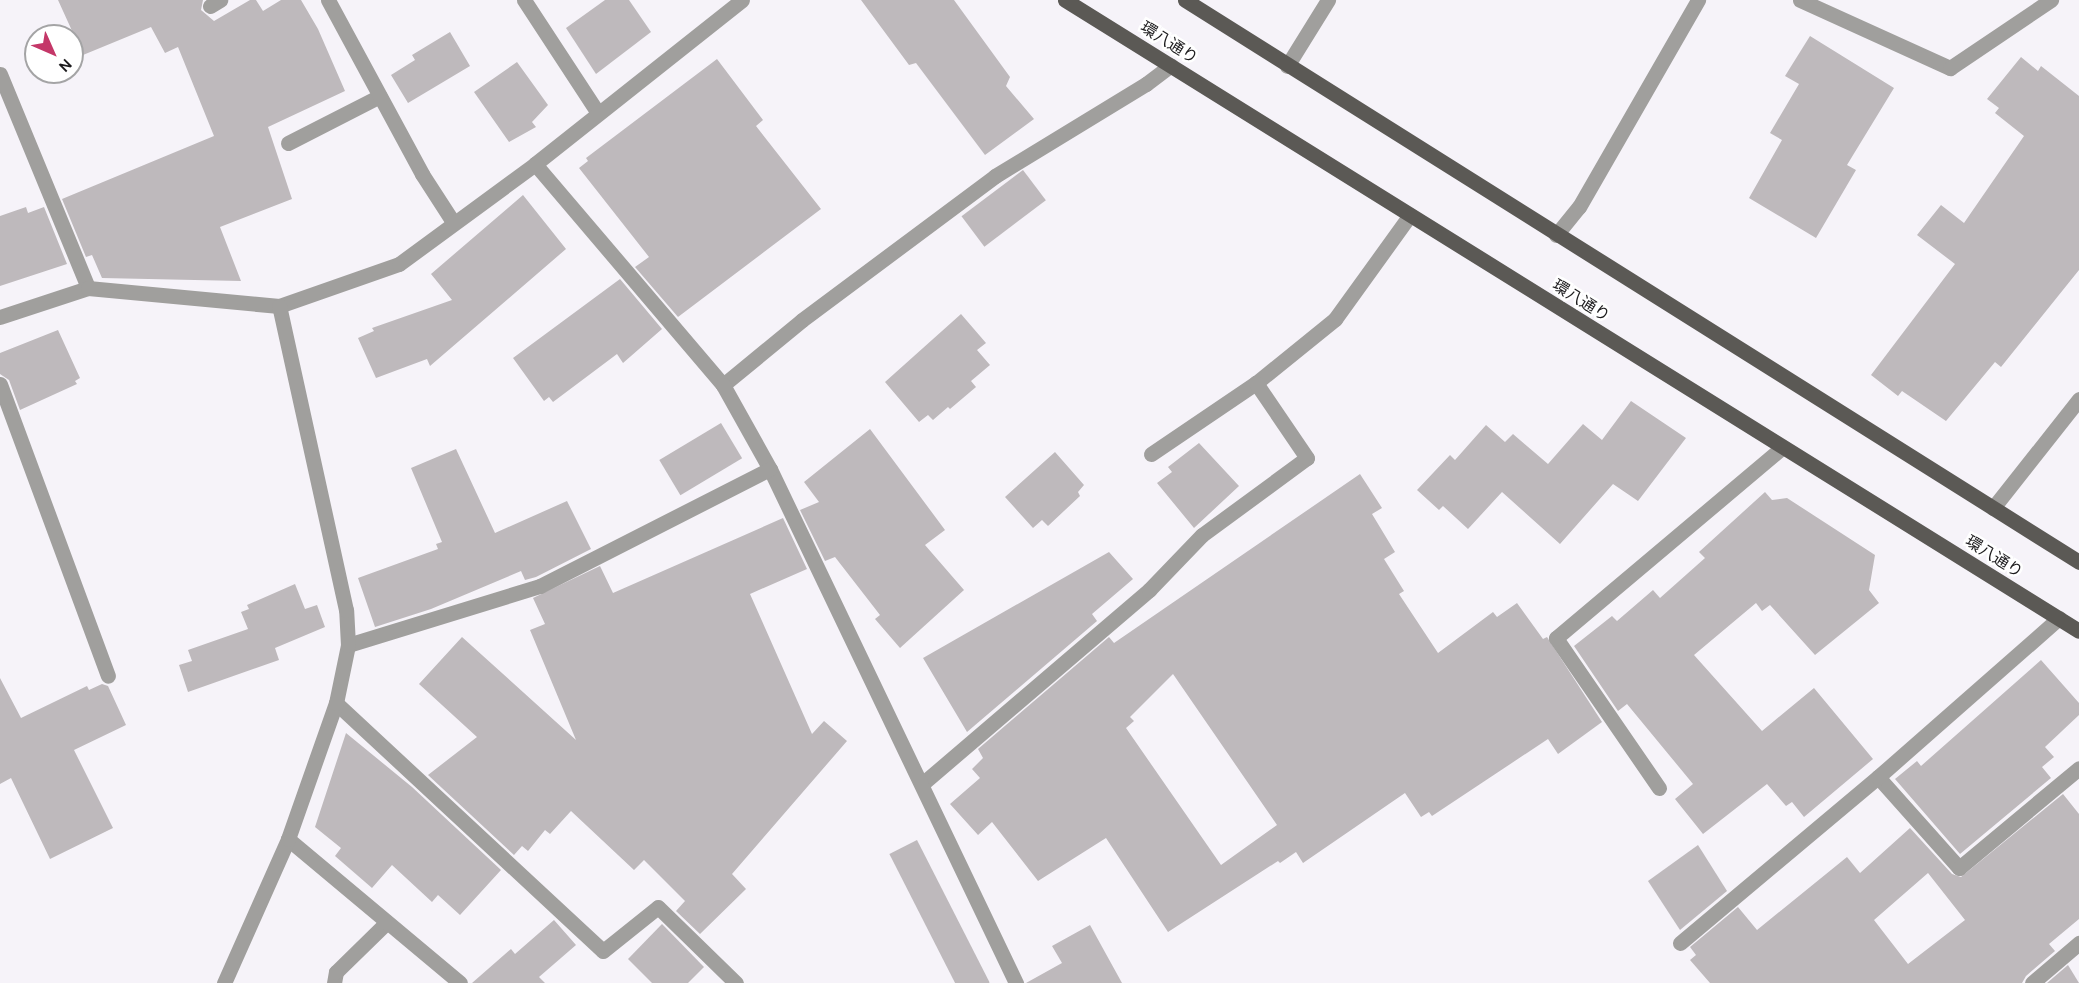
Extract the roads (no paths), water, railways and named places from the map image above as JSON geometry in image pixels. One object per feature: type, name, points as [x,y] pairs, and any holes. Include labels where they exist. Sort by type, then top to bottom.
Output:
[{"type":"main road","name":"環八通り","points":[[1065,0],[2079,631]]},
{"type":"main road","points":[[1185,0],[2079,562]]},
{"type":"street","points":[[328,0],[453,222]]},
{"type":"street","points":[[524,0],[598,113]]},
{"type":"street","points":[[0,316],[88,288],[279,306],[399,264],[453,222],[535,164],[742,0]]},
{"type":"street","points":[[1287,66],[1328,0]]},
{"type":"street","points":[[1556,235],[1579,207],[1698,0]]},
{"type":"street","points":[[1800,0],[1950,68],[2051,0]]},
{"type":"street","points":[[723,385],[802,320],[995,176],[1146,84],[1171,65]]},
{"type":"street","points":[[0,74],[88,288]]},
{"type":"street","points":[[288,143],[380,96]]},
{"type":"street","points":[[535,164],[602,238],[723,385],[770,469],[1016,983]]},
{"type":"street","points":[[1150,454],[1256,383],[1335,320],[1410,215]]},
{"type":"street","points":[[224,983],[288,839],[336,703],[348,645],[346,610],[279,306]]},
{"type":"street","points":[[922,784],[1131,606],[1202,535],[1307,458],[1256,383]]},
{"type":"street","points":[[0,384],[108,676]]},
{"type":"street","points":[[1993,508],[2079,399]]},
{"type":"street","points":[[1659,788],[1556,638],[1782,448]]},
{"type":"street","points":[[348,645],[540,586],[770,469]]},
{"type":"street","points":[[1680,943],[1878,777],[2059,618]]},
{"type":"street","points":[[336,703],[603,951],[658,907],[736,983]]},
{"type":"street","points":[[1878,777],[1959,868],[2079,768]]},
{"type":"street","points":[[288,839],[460,983]]},
{"type":"street","points":[[334,983],[336,972],[387,922]]},
{"type":"street","points":[[2032,983],[2079,943]]}]
